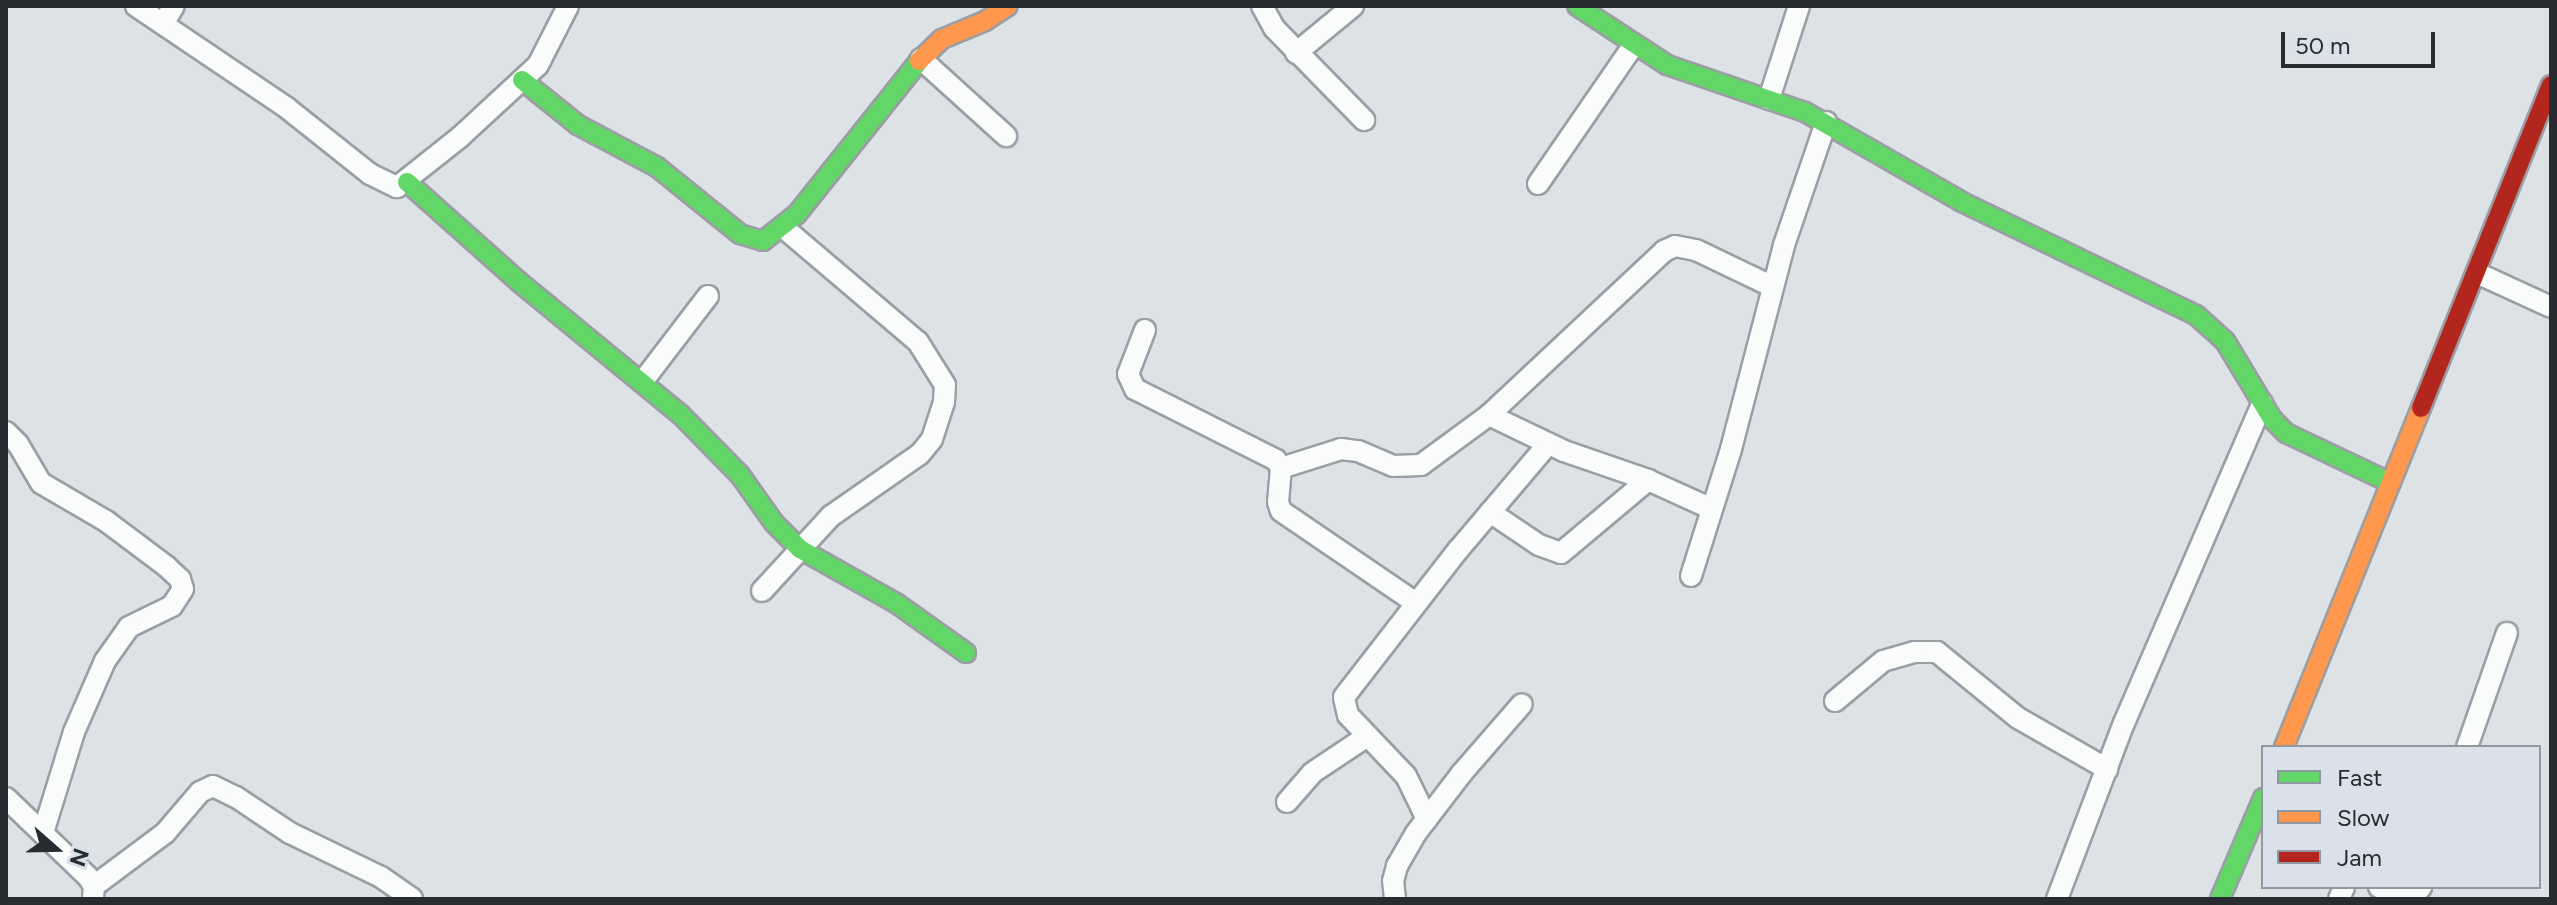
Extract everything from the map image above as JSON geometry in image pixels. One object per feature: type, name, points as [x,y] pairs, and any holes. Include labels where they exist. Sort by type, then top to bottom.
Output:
[{"type":"street","points":[[136,6],[168,15],[370,174],[386,185],[397,187],[407,182],[538,65],[553,42],[568,6]]},
{"type":"street","points":[[522,80],[578,125],[657,167],[740,234],[763,241],[783,227],[825,182],[921,59],[942,39],[985,21],[1008,6]]},
{"type":"street","points":[[1262,6],[1274,28],[1296,53],[1364,120]]},
{"type":"street","points":[[1296,53],[1353,6]]},
{"type":"street","points":[[1577,6],[1633,46],[1667,65],[1769,99],[1826,122],[1962,202],[2196,315],[2225,341],[2262,404],[2286,433],[2391,483]]},
{"type":"street","points":[[1769,99],[1799,6]]},
{"type":"street","points":[[1538,184],[1633,46]]},
{"type":"street","points":[[921,59],[1006,136]]},
{"type":"street","points":[[2285,745],[2551,85]]},
{"type":"street","points":[[1691,576],[1773,287],[1826,122]]},
{"type":"street","points":[[407,182],[466,231],[518,281],[643,381],[740,475],[774,523],[800,549],[896,603],[966,653]]},
{"type":"street","points":[[762,591],[831,516],[920,454],[939,424],[945,385],[918,342],[783,227]]},
{"type":"street","points":[[1281,468],[1341,449],[1408,468],[1421,465],[1489,415],[1664,251],[1684,246],[1773,287]]},
{"type":"street","points":[[2477,273],[2551,307]]},
{"type":"street","points":[[643,381],[708,296]]},
{"type":"street","points":[[1145,330],[1128,374],[1135,389],[1263,453],[1281,468]]},
{"type":"street","points":[[2057,899],[2200,541],[2262,404]]},
{"type":"street","points":[[1489,415],[1548,444],[1648,480],[1712,509]]},
{"type":"street","points":[[6,432],[18,444],[41,483],[118,530],[166,566],[180,579],[183,589],[172,606],[129,627],[105,661],[79,719],[43,833]]},
{"type":"street","points":[[1427,819],[1406,776],[1348,715],[1344,697],[1416,603],[1548,444]]},
{"type":"street","points":[[1281,468],[1278,502],[1281,511],[1416,603]]},
{"type":"street","points":[[1490,512],[1539,545],[1561,553],[1648,480]]},
{"type":"street","points":[[2468,745],[2507,633]]},
{"type":"street","points":[[1835,701],[1883,661],[1915,652],[1937,652],[2018,718],[2107,769]]},
{"type":"street","points":[[1395,899],[1393,881],[1397,866],[1427,819],[1522,704]]},
{"type":"street","points":[[1287,802],[1312,773],[1366,737]]},
{"type":"street","points":[[6,798],[43,833],[93,892],[165,833],[200,792],[213,786],[236,797],[290,833],[381,877],[412,899]]},
{"type":"street","points":[[2220,899],[2261,803]]},
{"type":"street","points":[[2384,889],[2408,899]]},
{"type":"traffic: fast","points":[[1577,6],[1667,65],[1805,112],[1962,202],[2196,315],[2225,341],[2272,419],[2286,433],[2391,483]]},
{"type":"traffic: fast","points":[[522,80],[578,125],[657,167],[740,234],[763,241],[797,214],[919,61]]},
{"type":"traffic: fast","points":[[407,182],[518,281],[681,415],[740,475],[774,523],[800,549],[896,603],[966,653]]},
{"type":"traffic: fast","points":[[2220,899],[2261,803]]},
{"type":"traffic: slow","points":[[919,61],[942,39],[985,21],[1008,6]]},
{"type":"traffic: slow","points":[[2285,745],[2421,408]]},
{"type":"traffic: jam","points":[[2421,408],[2551,85]]}]
